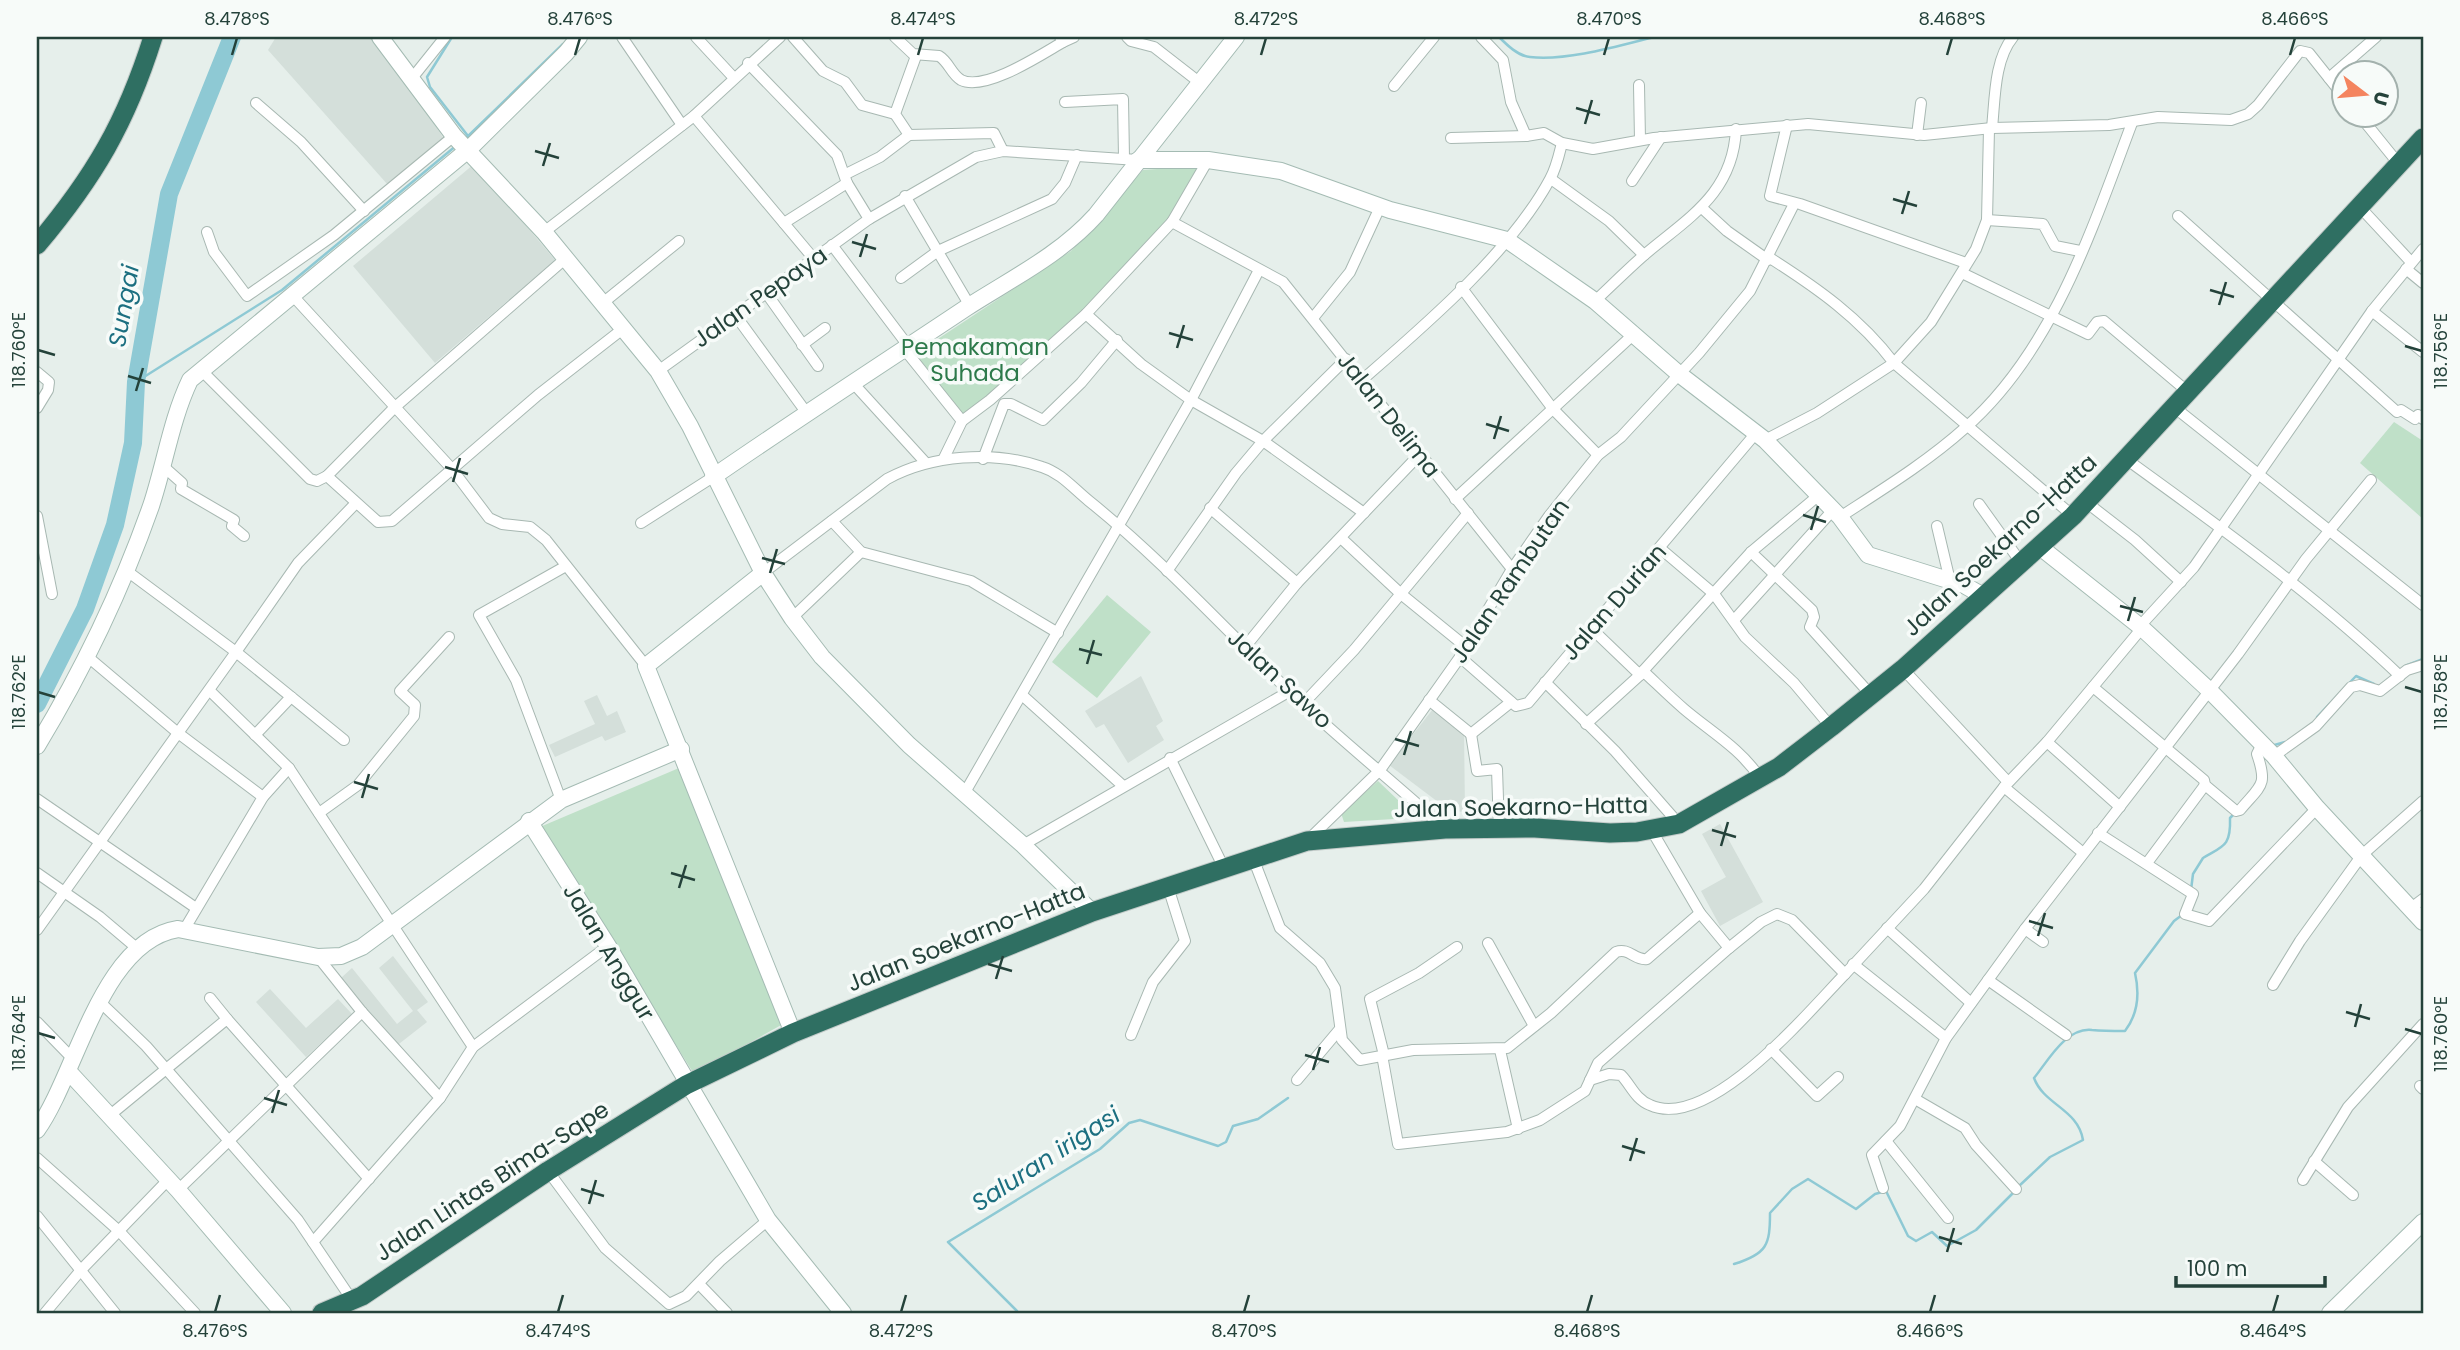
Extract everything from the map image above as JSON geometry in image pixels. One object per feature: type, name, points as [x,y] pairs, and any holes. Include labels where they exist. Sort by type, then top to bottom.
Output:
[{"type":"highway","points":[[37,245],[90,178],[114,136],[153,37]]},
{"type":"highway","name":"Jalan Soekarno-Hatta","points":[[686,1085],[793,1033],[1092,912],[1307,841],[1445,829],[1610,833],[1652,831],[1679,824],[1760,778],[1831,727],[1903,669],[2022,564],[2080,509],[2398,163],[2422,143]]},
{"type":"highway","name":"Jalan Lintas Bima-Sape","points":[[321,1313],[352,1300],[548,1171],[686,1085]]},
{"type":"street","points":[[380,37],[461,143],[544,232],[604,302],[657,371],[690,426],[713,477],[764,573],[792,618],[832,667],[909,745],[1023,845],[1092,912]]},
{"type":"street","points":[[412,77],[445,37]]},
{"type":"street","points":[[37,746],[88,657],[127,570],[164,467],[181,398],[200,369],[294,297],[461,143],[558,62],[579,37]]},
{"type":"street","points":[[622,37],[682,125]]},
{"type":"street","points":[[696,37],[734,78]]},
{"type":"street","points":[[793,37],[822,71],[845,82],[862,105],[895,114],[909,135]]},
{"type":"street","points":[[895,37],[916,56],[939,56],[957,77],[970,81],[1007,74],[1061,39],[1074,37]]},
{"type":"street","points":[[1127,37],[1131,41],[1154,47],[1199,82]]},
{"type":"street","points":[[641,523],[806,412],[1018,276],[1084,227],[1131,159],[1236,37]]},
{"type":"street","points":[[1394,86],[1434,37]]},
{"type":"street","points":[[1481,37],[1503,60],[1511,102],[1526,136]]},
{"type":"street","points":[[1760,437],[1817,413],[1894,363],[1931,323],[1964,268],[1987,220],[1990,129],[1998,75],[2007,43],[2012,37]]},
{"type":"street","points":[[1451,138],[1544,133],[1553,135],[1562,143],[1593,149],[1661,137],[1787,125],[1834,125],[1917,135],[2132,123],[2158,117],[2240,118],[2269,93],[2300,51],[2309,53],[2329,78],[2376,37]]},
{"type":"street","points":[[544,232],[694,116],[775,38]]},
{"type":"street","points":[[895,114],[916,56]]},
{"type":"street","points":[[748,64],[837,155],[846,178],[869,219]]},
{"type":"street","points":[[1639,85],[1640,140]]},
{"type":"street","points":[[1065,102],[1123,99],[1131,159]]},
{"type":"street","points":[[256,103],[301,142],[364,211]]},
{"type":"street","points":[[1917,135],[1921,103]]},
{"type":"street","points":[[694,116],[814,259]]},
{"type":"street","points":[[1735,619],[1837,513],[1921,465],[1968,426],[2017,370],[2052,314],[2132,123]]},
{"type":"street","points":[[1787,125],[1770,196],[1964,268],[2088,334],[2100,320],[2110,324],[2188,391]]},
{"type":"street","points":[[1595,301],[1644,255],[1702,208],[1719,184],[1730,160],[1736,129]]},
{"type":"street","points":[[2371,130],[2398,163]]},
{"type":"street","points":[[784,223],[909,135],[994,133],[1003,151]]},
{"type":"street","points":[[1632,181],[1661,137]]},
{"type":"street","points":[[207,232],[214,253],[247,296],[461,143]]},
{"type":"street","points":[[1362,380],[1507,240],[1551,178],[1562,143]]},
{"type":"street","name":"Jalan Pepaya","points":[[657,371],[869,219],[976,157],[1003,151],[1131,159]]},
{"type":"street","points":[[901,278],[938,251],[1052,199],[1065,183],[1077,155]]},
{"type":"street","points":[[1131,159],[1208,160],[1281,171],[1380,207],[1507,240],[1595,301],[1679,374],[1760,437],[1837,513],[1868,555],[1950,581],[1985,597]]},
{"type":"street","points":[[944,458],[962,421],[1086,314],[1172,222],[1208,160]]},
{"type":"street","points":[[1551,178],[1609,221],[1644,255]]},
{"type":"street","points":[[905,196],[970,306]]},
{"type":"street","name":"Jalan Rambutan","points":[[1307,841],[1380,770],[1460,657],[1512,569],[1549,516],[1598,456],[1621,437],[1729,320],[1769,259],[1794,204]]},
{"type":"street","points":[[2358,206],[2423,283]]},
{"type":"street","points":[[1313,318],[1350,272],[1380,207]]},
{"type":"street","points":[[1702,208],[1727,231],[1836,303],[1876,339],[1894,363],[1968,426],[2080,509],[2135,540],[2181,582]]},
{"type":"street","points":[[2178,216],[2397,412],[2401,410],[2415,419],[2418,415],[2423,419]]},
{"type":"street","points":[[1987,220],[2043,224],[2055,246],[2080,251]]},
{"type":"street","name":"Jalan Delima","points":[[1172,222],[1283,282],[1512,569]]},
{"type":"street","points":[[604,302],[679,241]]},
{"type":"street","points":[[832,245],[962,421]]},
{"type":"street","points":[[1590,1080],[1609,1074],[1621,1075],[1644,1103],[1653,1107],[1676,1107],[1717,1094],[1755,1066],[1924,889],[2006,784],[2047,742],[2181,582],[2223,528],[2372,311],[2423,249]]},
{"type":"street","points":[[200,369],[310,479],[317,481],[327,476],[394,408],[566,258]]},
{"type":"street","points":[[964,794],[1191,400],[1259,270]]},
{"type":"street","points":[[1461,287],[1553,409],[1598,456]]},
{"type":"street","points":[[767,294],[818,366]]},
{"type":"street","points":[[294,297],[453,469],[489,518],[537,530],[646,667],[793,1033]]},
{"type":"street","points":[[2372,311],[2423,352]]},
{"type":"street","points":[[1086,314],[1141,364],[1191,400],[1263,441],[1364,513]]},
{"type":"street","points":[[736,316],[806,412]]},
{"type":"street","points":[[327,476],[378,522],[392,521],[538,395],[624,328]]},
{"type":"street","points":[[803,345],[825,328]]},
{"type":"street","points":[[1455,499],[1635,333]]},
{"type":"street","points":[[983,459],[1004,404],[1012,404],[1043,420],[1081,383],[1117,340]]},
{"type":"street","points":[[1167,571],[1210,508],[1263,441],[1346,359]]},
{"type":"street","points":[[37,372],[49,382],[48,390],[37,408]]},
{"type":"street","points":[[853,383],[925,462]]},
{"type":"street","points":[[2174,407],[2423,605]]},
{"type":"street","name":"Jalan Durian","points":[[1511,702],[1525,705],[1760,437]]},
{"type":"street","points":[[1245,647],[1297,583],[1420,454]]},
{"type":"street","name":"Jalan Sawo","points":[[764,573],[887,479],[925,462],[944,458],[1021,462],[1060,475],[1119,525],[1303,704],[1445,829]]},
{"type":"street","points":[[2126,459],[2223,528],[2290,581],[2348,627],[2400,676]]},
{"type":"street","points":[[164,467],[182,483],[181,489],[234,520],[232,526],[244,536]]},
{"type":"street","points":[[1882,1188],[1872,1155],[1900,1126],[1946,1038],[2082,852],[2120,807],[2290,581],[2371,480]]},
{"type":"street","points":[[1586,724],[1642,673],[1751,552],[1819,495]]},
{"type":"street","points":[[37,930],[98,842],[210,691],[298,563],[356,503]]},
{"type":"street","points":[[1979,504],[2022,564]]},
{"type":"street","points":[[1210,508],[1297,583]]},
{"type":"street","points":[[1303,704],[1401,594],[1468,513]]},
{"type":"street","points":[[37,516],[52,594]]},
{"type":"street","points":[[831,522],[861,552],[971,581],[1058,633]]},
{"type":"street","points":[[1937,526],[1950,581]]},
{"type":"street","points":[[1341,538],[1401,594],[1465,646]]},
{"type":"street","points":[[2040,547],[2141,627],[2208,689],[2267,749],[2316,808],[2362,855],[2417,904],[2423,922]]},
{"type":"street","points":[[1661,549],[1714,594],[1735,619],[1745,637],[1794,683],[1831,727]]},
{"type":"street","points":[[792,618],[861,552]]},
{"type":"street","points":[[1751,552],[1812,610],[1814,617],[1810,627],[1871,695]]},
{"type":"street","points":[[561,800],[516,680],[479,615],[566,566]]},
{"type":"street","points":[[127,570],[236,652],[344,740]]},
{"type":"street","points":[[646,667],[764,573]]},
{"type":"street","points":[[1592,629],[1748,759],[1760,778]]},
{"type":"street","points":[[319,813],[358,785],[414,716],[415,705],[400,691],[449,637]]},
{"type":"street","points":[[88,657],[178,733],[263,797]]},
{"type":"street","points":[[1460,657],[1511,702],[1471,734]]},
{"type":"street","points":[[2093,687],[2204,780],[2205,785],[2236,811],[2240,810],[2262,782],[2264,769],[2257,754],[2316,726],[2351,687],[2360,685],[2380,691],[2411,668],[2423,665]]},
{"type":"street","points":[[1903,669],[2006,784],[2082,852]]},
{"type":"street","points":[[1545,682],[1615,751],[1679,824]]},
{"type":"street","points":[[210,691],[289,768],[473,1047]]},
{"type":"street","points":[[1023,845],[1122,785],[1290,691]]},
{"type":"street","points":[[1022,695],[1122,785]]},
{"type":"street","points":[[255,735],[290,697]]},
{"type":"street","points":[[1429,700],[1471,734],[1477,771],[1497,769],[1499,829]]},
{"type":"street","points":[[2047,742],[2120,807]]},
{"type":"street","points":[[37,1130],[52,1107],[99,1002],[116,974],[160,932],[184,930],[318,957],[341,956],[362,947],[528,821],[561,800],[681,749]]},
{"type":"street","points":[[1170,758],[1224,868]]},
{"type":"street","points":[[184,930],[263,797],[289,768]]},
{"type":"street","points":[[2147,863],[2205,785]]},
{"type":"street","points":[[37,799],[196,908]]},
{"type":"street","points":[[2273,985],[2300,941],[2362,855],[2423,801]]},
{"type":"street","points":[[2098,834],[2191,893],[2185,914],[2209,921],[2316,808]]},
{"type":"street","points":[[2414,810],[2423,820]]},
{"type":"street","name":"Jalan Anggur","points":[[528,821],[608,946],[686,1085],[768,1220],[843,1313]]},
{"type":"street","points":[[1652,831],[1700,913],[1729,948]]},
{"type":"street","points":[[1253,858],[1280,928],[1320,963],[1335,988],[1342,1041],[1355,1058],[1363,1060],[1440,1048],[1500,1050],[1516,1042],[1616,952],[1625,951],[1639,960],[1647,959],[1700,913]]},
{"type":"street","points":[[37,873],[139,950]]},
{"type":"street","points":[[1131,1035],[1153,982],[1185,941],[1168,887]]},
{"type":"street","points":[[1457,947],[1419,973],[1370,999],[1383,1055],[1396,1142],[1430,1141],[1518,1129],[1540,1120],[1587,1089],[1598,1063],[1760,922],[1777,914],[1792,920],[1845,974]]},
{"type":"street","points":[[1887,928],[1971,1003]]},
{"type":"street","points":[[2025,929],[2043,942]]},
{"type":"street","points":[[1488,943],[1534,1026]]},
{"type":"street","points":[[313,1242],[440,1098],[473,1047],[608,946]]},
{"type":"street","points":[[318,957],[362,1012],[440,1098]]},
{"type":"street","points":[[1853,964],[1946,1038]]},
{"type":"street","points":[[1988,980],[2066,1035]]},
{"type":"street","points":[[210,998],[369,1178]]},
{"type":"street","points":[[99,1002],[164,1068],[298,1220],[352,1300]]},
{"type":"street","points":[[44,1313],[119,1231],[229,1141],[362,1012]]},
{"type":"street","points":[[109,1116],[164,1068],[227,1019]]},
{"type":"street","points":[[37,1022],[109,1116],[284,1313]]},
{"type":"street","points":[[2303,1180],[2348,1107],[2423,1024]]},
{"type":"street","points":[[1297,1080],[1339,1030]]},
{"type":"street","points":[[1771,1049],[1816,1096],[1838,1077]]},
{"type":"street","points":[[1500,1050],[1518,1129]]},
{"type":"street","points":[[1915,1099],[1965,1128],[1976,1145],[2016,1189]]},
{"type":"street","points":[[1886,1141],[1948,1218]]},
{"type":"street","points":[[37,1158],[119,1231],[195,1313]]},
{"type":"street","points":[[2315,1161],[2353,1195]]},
{"type":"street","points":[[548,1171],[605,1248],[665,1303],[677,1302],[768,1220]]},
{"type":"street","points":[[37,1216],[115,1313]]},
{"type":"street","points":[[2330,1313],[2423,1222]]},
{"type":"street","points":[[699,1284],[727,1313]]},
{"type":"shaded area","points":[[276,37],[370,37],[382,44],[444,139],[388,185],[268,50]]},
{"type":"shaded area","points":[[474,164],[555,260],[435,363],[353,266]]},
{"type":"shaded area","points":[[1141,676],[1163,721],[1156,726],[1164,740],[1128,763],[1104,724],[1096,728],[1085,711]]},
{"type":"shaded area","points":[[597,695],[607,716],[617,711],[626,732],[605,741],[602,736],[555,757],[549,745],[595,724],[584,701]]},
{"type":"shaded area","points":[[1433,709],[1464,730],[1465,812],[1450,811],[1389,765]]},
{"type":"shaded area","points":[[1720,824],[1763,902],[1720,926],[1701,891],[1726,877],[1702,834]]},
{"type":"shaded area","points":[[393,956],[428,1002],[417,1010],[427,1022],[395,1047],[341,978],[352,968],[397,1024],[413,1011],[379,968]]},
{"type":"shaded area","points":[[270,989],[306,1028],[338,999],[352,1014],[306,1057],[256,1002]]},
{"type":"green space","name":"Pemakaman Suhada","points":[[1199,166],[1166,225],[1079,317],[963,417],[915,354],[1071,251],[1143,170]]},
{"type":"green space","points":[[2394,422],[2423,441],[2423,519],[2360,463]]},
{"type":"green space","points":[[1107,595],[1151,632],[1097,698],[1052,662]]},
{"type":"green space","points":[[679,768],[783,1024],[694,1074],[540,827]]},
{"type":"green space","points":[[1378,781],[1399,801],[1400,813],[1394,819],[1344,822],[1341,813]]},
{"type":"waterway","name":"Sungai","points":[[37,704],[85,609],[115,525],[133,443],[136,382],[169,194],[232,37]]},
{"type":"waterway","points":[[452,37],[427,77],[430,87],[468,136]]},
{"type":"waterway","points":[[1499,37],[1521,55],[1545,58],[1593,52],[1654,37]]},
{"type":"waterway","points":[[465,139],[563,44]]},
{"type":"waterway","points":[[136,382],[282,290],[457,145]]},
{"type":"waterway","points":[[2405,666],[2423,659]]},
{"type":"waterway","points":[[2317,717],[2356,676],[2374,684]]},
{"type":"waterway","points":[[2271,746],[2285,742]]},
{"type":"waterway","points":[[2191,890],[2193,874],[2203,858],[2221,848],[2227,840],[2230,818],[2234,814]]},
{"type":"waterway","points":[[2019,1186],[2050,1157],[2083,1140],[2075,1121],[2045,1095],[2034,1078],[2058,1046],[2074,1034],[2092,1030],[2125,1031],[2137,1004],[2135,973],[2174,921],[2182,915]]},
{"type":"waterway","name":"Saluran irigasi","points":[[1015,1313],[1017,1311],[948,1242],[1100,1149],[1129,1123],[1140,1120],[1218,1146],[1226,1142],[1233,1126],[1258,1119],[1288,1098]]},
{"type":"waterway","points":[[1734,1264],[1760,1252],[1767,1241],[1770,1213],[1792,1189],[1808,1179],[1856,1209],[1875,1194],[1886,1191],[1908,1236],[1916,1241],[1932,1232],[1947,1246],[1976,1230],[2015,1191]]}]
